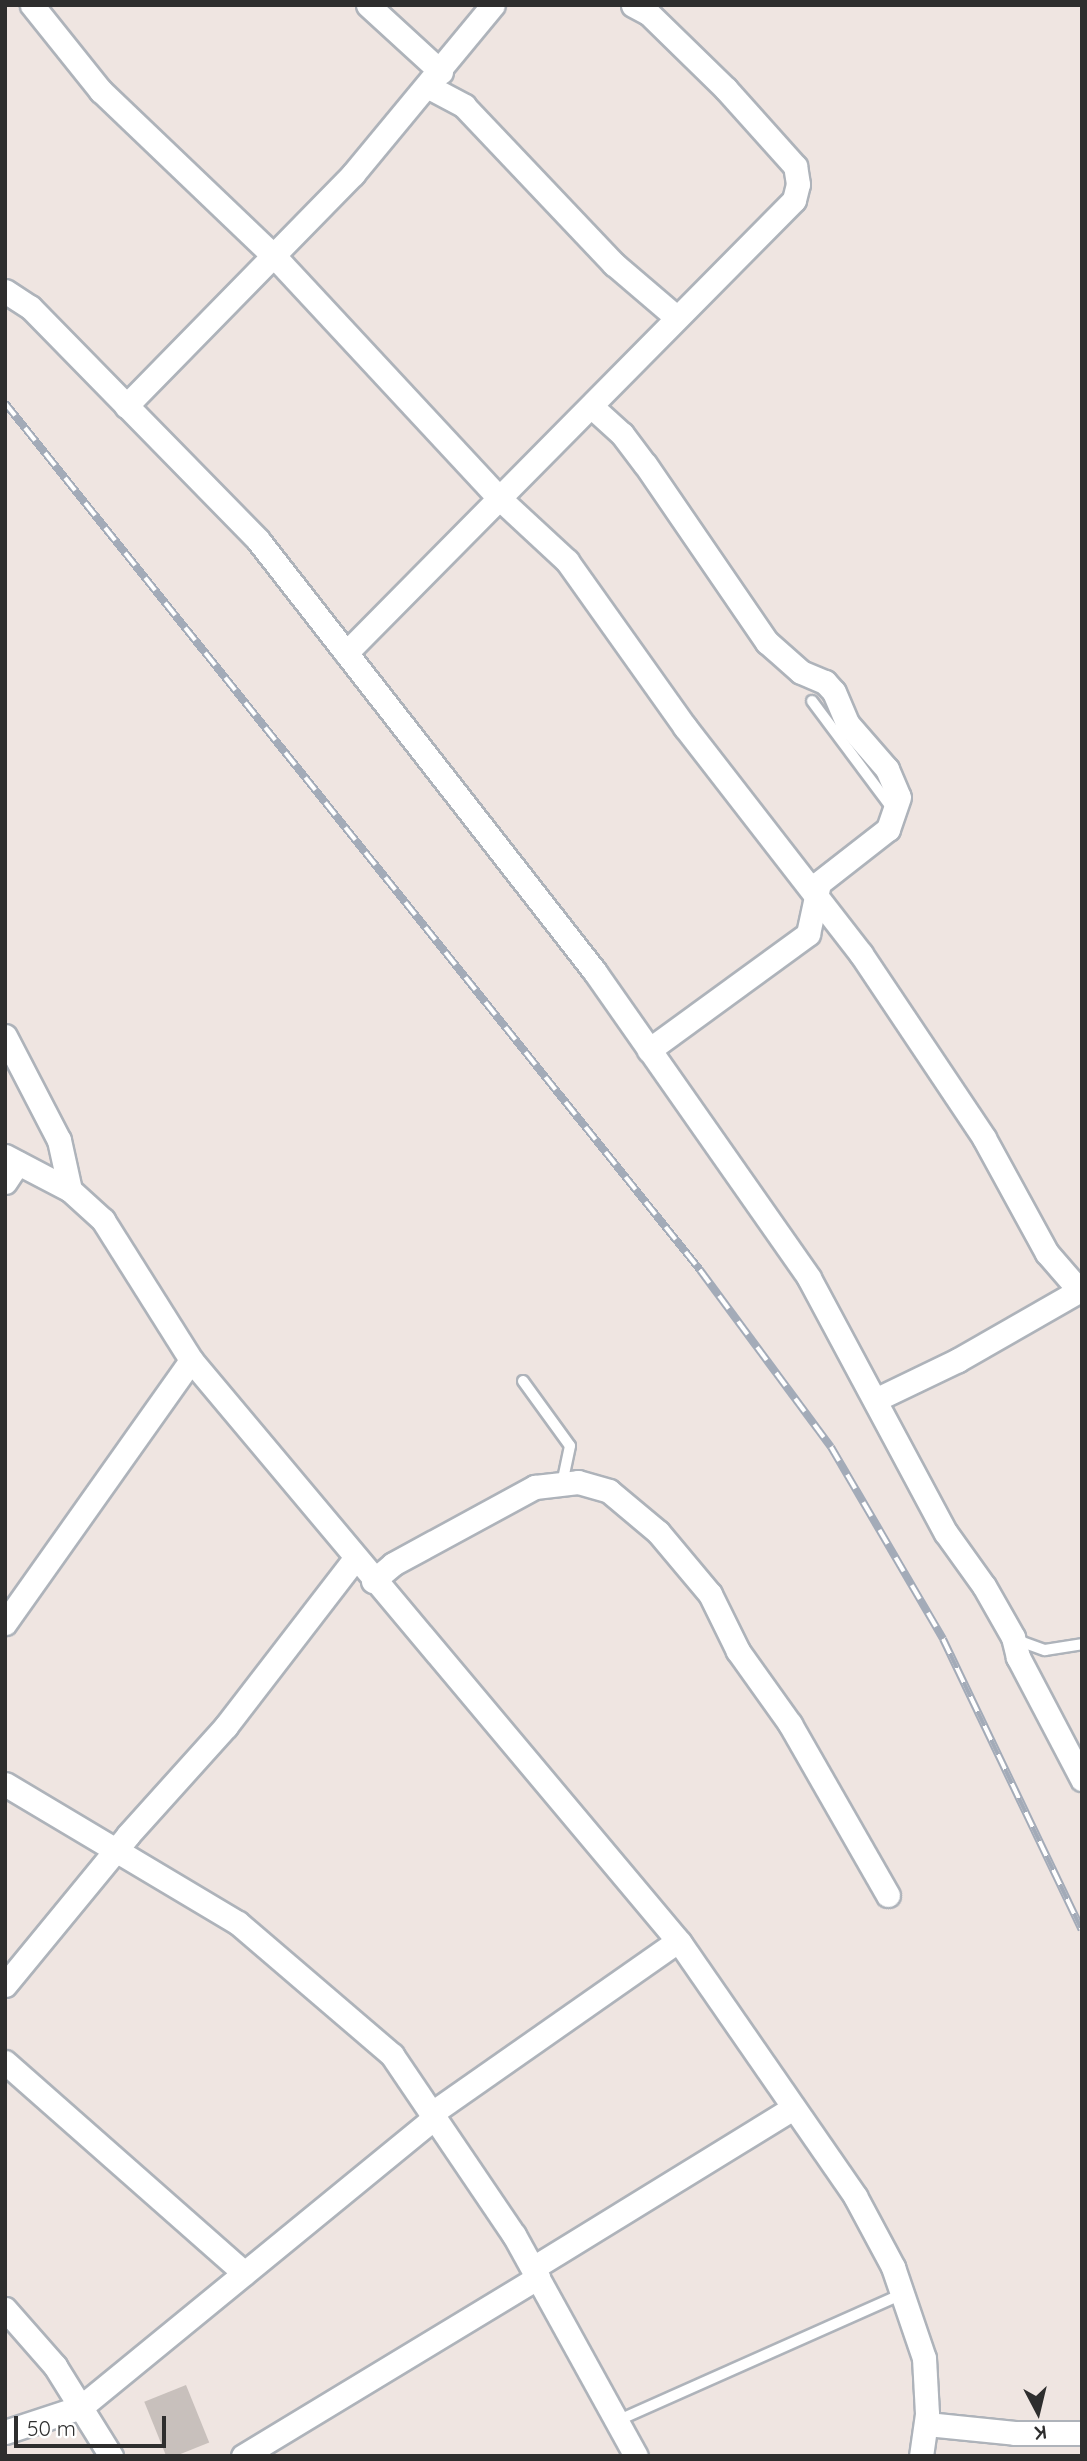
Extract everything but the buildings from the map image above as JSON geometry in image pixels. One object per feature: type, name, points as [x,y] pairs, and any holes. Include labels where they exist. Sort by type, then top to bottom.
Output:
[{"type":"street","points":[[32,5],[101,91],[276,258],[499,498],[567,561],[685,727],[860,954],[985,1138],[1047,1253],[1080,1289],[958,1360],[875,1400]]},
{"type":"street","points":[[368,5],[435,79],[614,264],[676,317]]},
{"type":"street","points":[[126,406],[276,258],[435,79],[494,5]]},
{"type":"street","points":[[346,653],[591,406],[746,243],[789,206],[797,192],[798,175],[795,166],[726,89],[648,13],[634,5]]},
{"type":"street","points":[[5,291],[30,307],[258,540],[518,868],[809,1278],[946,1533],[984,1586],[1013,1637],[1018,1657],[1079,1767]]},
{"type":"street","points":[[591,406],[622,434],[645,464],[766,642],[801,672],[825,682],[834,691],[847,723],[897,787],[896,813],[888,829],[828,874],[813,895],[815,919],[808,934],[649,1050]]},
{"type":"street","points":[[5,1036],[59,1140],[70,1190]]},
{"type":"street","points":[[5,1182],[12,1160],[70,1190],[103,1220],[191,1360],[354,1560],[520,1749],[678,1941],[855,2196],[904,2293],[924,2358],[927,2424],[921,2456]]},
{"type":"street","points":[[5,1623],[191,1360]]},
{"type":"street","points":[[373,1581],[393,1564],[503,1501],[535,1487],[562,1483],[598,1486],[620,1498],[658,1532],[710,1594],[738,1651],[790,1724],[888,1895]]},
{"type":"street","points":[[5,1986],[119,1852],[128,1835],[226,1726],[354,1560]]},
{"type":"street","points":[[5,1784],[238,1923],[392,2055],[536,2272],[619,2420],[636,2456]]},
{"type":"street","points":[[5,2432],[81,2407],[174,2336],[244,2273],[433,2115],[678,1941]]},
{"type":"street","points":[[5,2062],[244,2273]]},
{"type":"street","points":[[243,2456],[793,2108]]},
{"type":"street","points":[[5,2309],[55,2366],[111,2456]]},
{"type":"street","points":[[927,2424],[1015,2432],[1082,2433]]},
{"type":"lane","points":[[812,701],[896,813]]},
{"type":"lane","points":[[523,1381],[570,1446],[562,1483]]},
{"type":"lane","points":[[1013,1637],[1045,1650],[1082,1644]]},
{"type":"lane","points":[[619,2420],[904,2293]]},
{"type":"railway","points":[[5,403],[700,1270],[831,1447],[943,1639],[1082,1930]]}]
